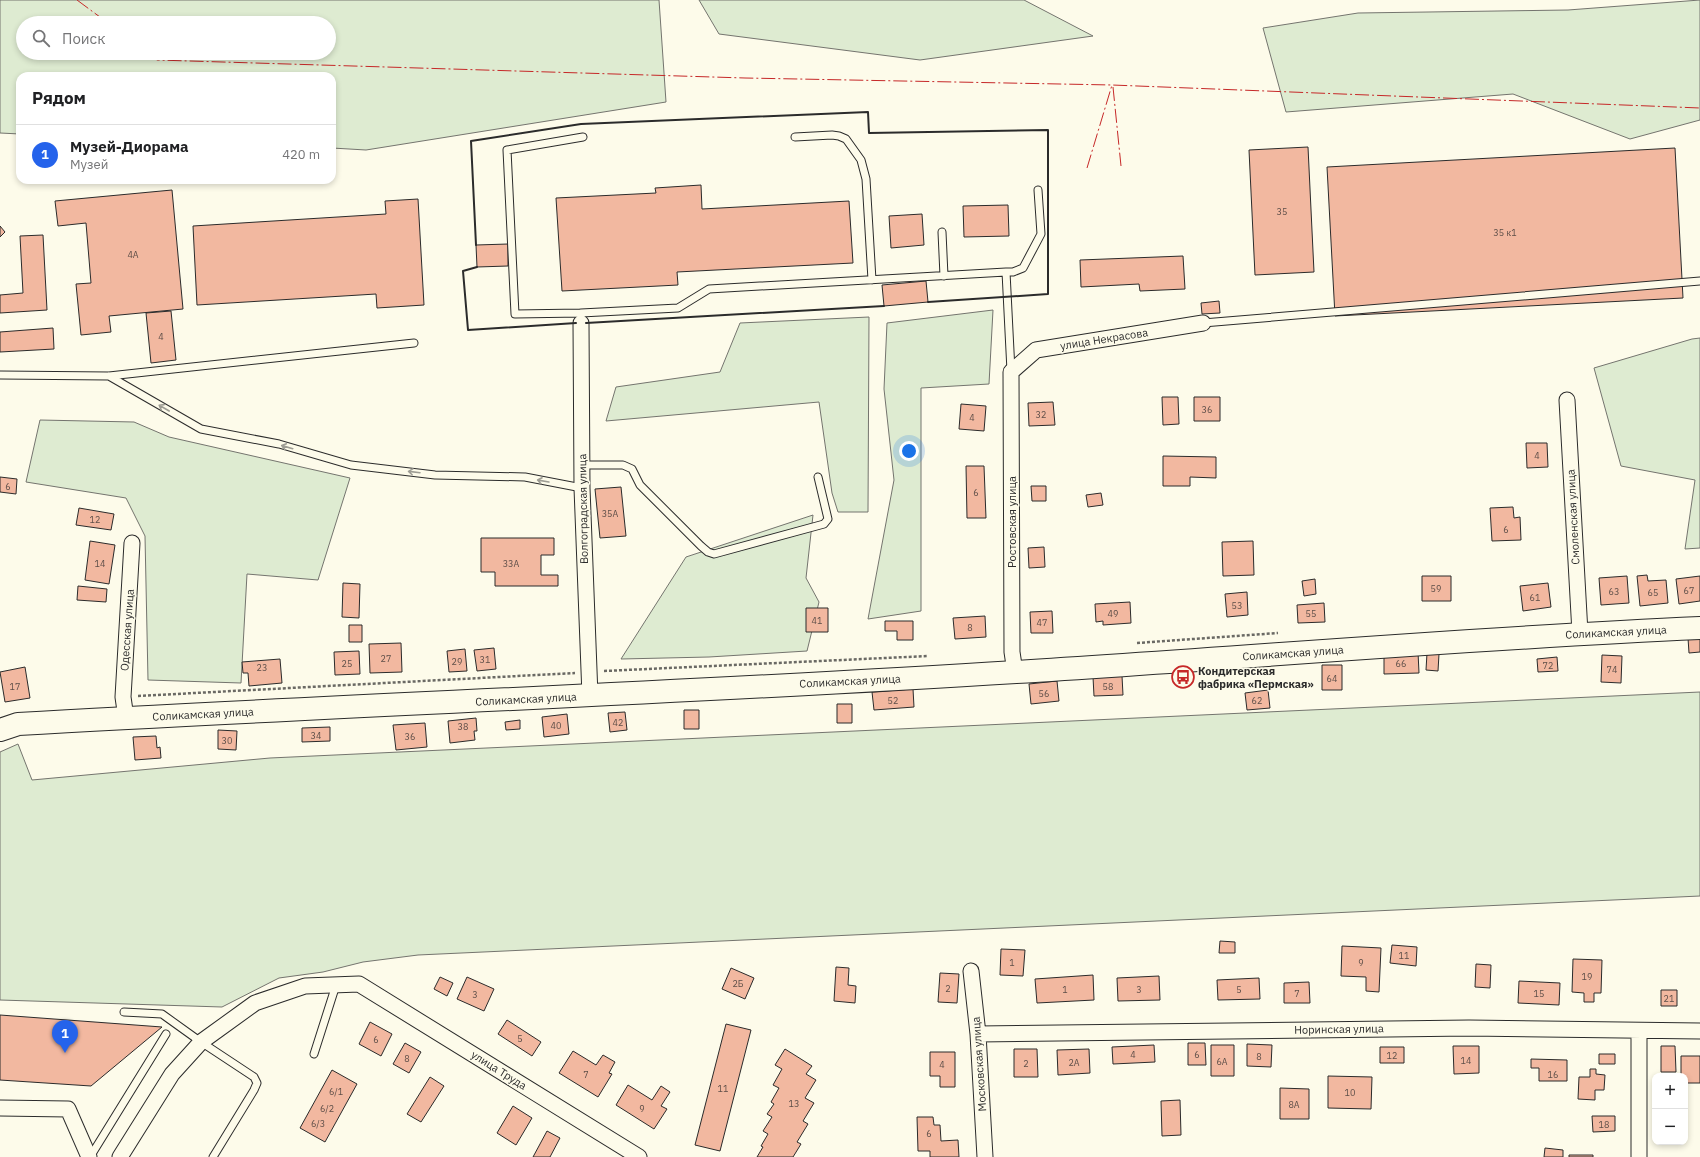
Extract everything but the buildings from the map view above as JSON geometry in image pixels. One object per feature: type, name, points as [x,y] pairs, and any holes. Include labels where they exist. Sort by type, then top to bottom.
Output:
[{"type":"main road","name":"Соликамская улица","points":[[0,730],[18,724],[590,696],[1015,672],[1580,633],[1700,628]]},
{"type":"street","name":"Волгоградская улица","points":[[581,318],[582,488],[590,696]]},
{"type":"street","name":"улица Некрасова","points":[[1011,372],[1036,350],[1203,323]]},
{"type":"street","name":"Ростовская улица","points":[[1011,372],[1012,652],[1015,672]]},
{"type":"street","name":"Смоленская улица","points":[[1567,400],[1580,633]]},
{"type":"street","name":"Одесская улица","points":[[126,718],[123,697],[132,543]]},
{"type":"street","name":"Московская улица","points":[[971,971],[978,1034],[985,1157]]},
{"type":"street","name":"улица Труда","points":[[336,985],[359,984],[639,1157]]},
{"type":"street","points":[[120,1157],[172,1074],[201,1042],[255,1003],[305,986],[336,985]]},
{"type":"street","name":"Норинская улица","points":[[978,1034],[1469,1028],[1700,1031]]},
{"type":"street","points":[[1639,1031],[1639,1157]]},
{"type":"street","points":[[0,1108],[68,1109],[90,1157]]},
{"type":"lane","points":[[795,137],[839,136],[846,139],[861,160],[866,179],[872,280]]},
{"type":"lane","points":[[583,137],[507,150],[515,314],[581,318],[678,308],[709,289],[1013,272],[1023,268],[1041,234],[1038,190]]},
{"type":"lane","points":[[942,232],[944,276]]},
{"type":"lane","points":[[1006,272],[1011,372]]},
{"type":"lane","points":[[1203,323],[1700,281]]},
{"type":"lane","points":[[0,375],[110,376],[414,343]]},
{"type":"lane","points":[[110,376],[201,429],[279,444],[351,465],[436,475],[525,478],[582,488]]},
{"type":"lane","points":[[582,465],[623,465],[632,469],[640,485],[701,546],[708,552],[714,554],[824,524],[828,519],[818,477]]},
{"type":"lane","points":[[314,1054],[336,985]]},
{"type":"lane","points":[[124,1012],[162,1014],[201,1042],[254,1076],[257,1083],[254,1090],[213,1157]]},
{"type":"lane","points":[[90,1157],[166,1034]]},
{"type":"path","points":[[1129,644],[1285,633]]},
{"type":"path","points":[[123,697],[588,672],[933,656]]},
{"type":"green space","points":[[0,0],[659,0],[666,102],[366,150],[336,148],[336,72],[16,72],[16,134],[0,133]]},
{"type":"green space","points":[[699,0],[1024,0],[1093,36],[920,60],[719,34]]},
{"type":"green space","points":[[1700,0],[1700,120],[1630,139],[1513,94],[1286,112],[1263,28],[1358,13],[1568,10]]},
{"type":"green space","points":[[993,310],[989,384],[921,388],[921,611],[868,619],[894,480],[884,389],[887,323]]},
{"type":"green space","points":[[869,317],[868,512],[838,512],[832,493],[819,402],[606,421],[616,387],[720,372],[740,323]]},
{"type":"green space","points":[[1700,338],[1700,548],[1685,549],[1695,480],[1621,466],[1594,368],[1692,339]]},
{"type":"green space","points":[[40,420],[134,422],[169,437],[350,478],[318,580],[247,574],[241,683],[148,680],[145,536],[126,498],[26,482]]},
{"type":"green space","points":[[813,515],[806,578],[819,602],[807,651],[709,657],[621,659],[686,557]]},
{"type":"green space","points":[[1700,692],[1700,896],[418,955],[363,962],[323,972],[279,978],[222,1007],[0,1000],[0,752],[18,744],[32,780],[270,758]]},
{"type":"wall","points":[[476,245],[471,141],[581,124],[868,112],[869,133],[1048,130],[1048,294],[928,302]]},
{"type":"wall","points":[[477,267],[463,271],[468,330],[576,323]]},
{"type":"wall","points":[[586,323],[884,306]]},
{"type":"power","points":[[77,0],[99,16]]},
{"type":"power","points":[[157,60],[745,78],[1112,85],[1700,108]]},
{"type":"power","points":[[1087,168],[1112,85]]},
{"type":"power","points":[[1113,87],[1121,166]]},
{"type":"place","name":"Кондитерская фабрика «Пермская»","points":[[1183,677]]},
{"type":"place","name":"Музей-Диорама","points":[[65,1053]]}]
